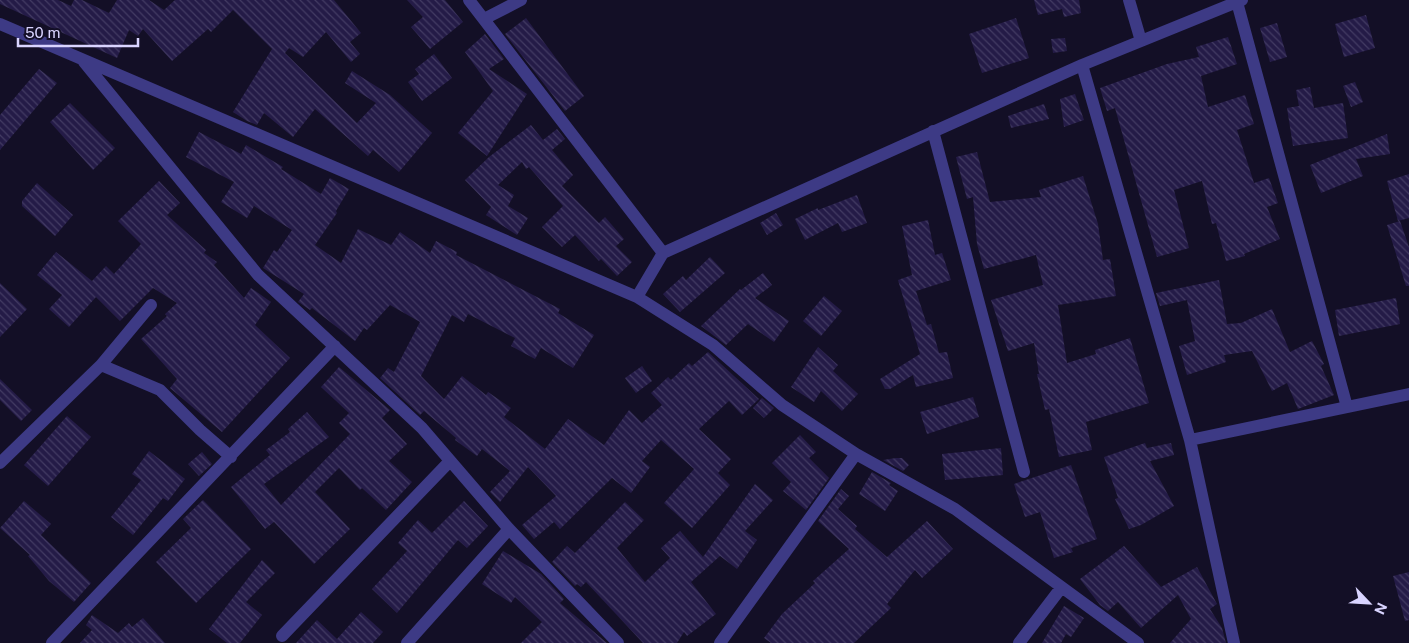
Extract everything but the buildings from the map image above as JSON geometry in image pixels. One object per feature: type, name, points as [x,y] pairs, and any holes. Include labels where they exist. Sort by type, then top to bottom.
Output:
[{"type":"street","points":[[469,0],[663,253]]},
{"type":"street","points":[[484,19],[521,0]]},
{"type":"street","points":[[1129,0],[1142,41]]},
{"type":"street","points":[[637,297],[663,253],[1082,65],[1240,1],[1347,407]]},
{"type":"street","points":[[0,24],[637,297],[713,345],[782,405],[856,454],[955,509],[1138,643]]},
{"type":"street","points":[[83,60],[258,275],[422,428],[509,529],[618,643]]},
{"type":"street","points":[[1082,65],[1190,440],[1234,643]]},
{"type":"street","points":[[933,131],[1024,472]]},
{"type":"street","points":[[0,463],[101,365],[150,305]]},
{"type":"street","points":[[52,643],[335,346]]},
{"type":"street","points":[[101,365],[160,390],[200,430],[231,457]]},
{"type":"street","points":[[1190,440],[1409,394]]},
{"type":"street","points":[[720,643],[856,454]]},
{"type":"street","points":[[282,636],[450,461]]},
{"type":"street","points":[[407,643],[509,529]]},
{"type":"street","points":[[1019,643],[1061,588]]}]
